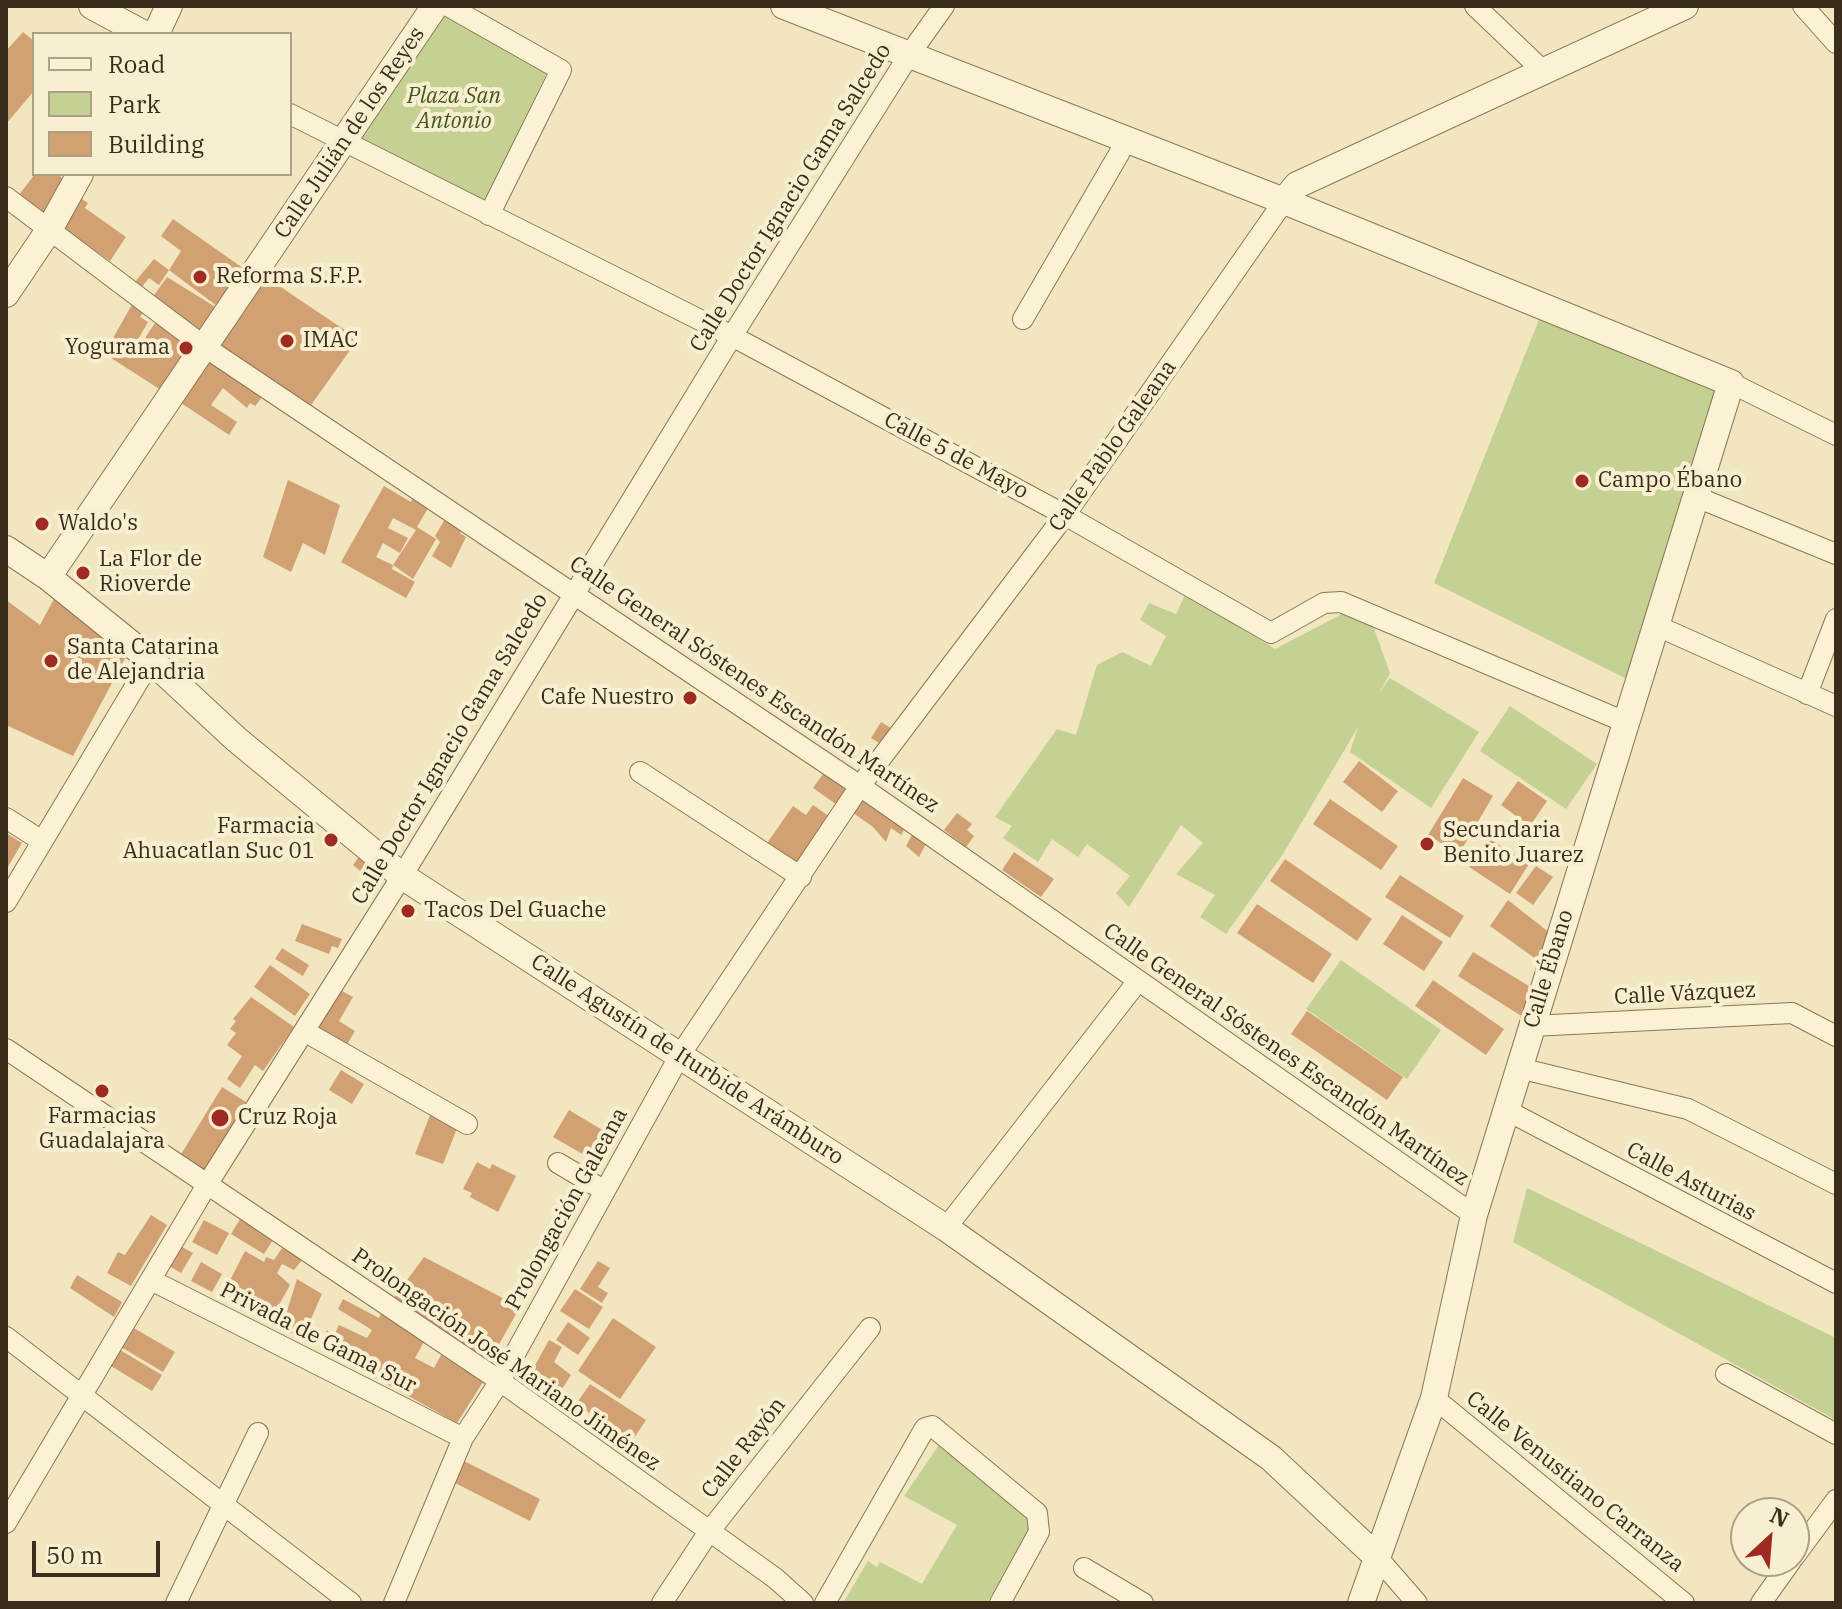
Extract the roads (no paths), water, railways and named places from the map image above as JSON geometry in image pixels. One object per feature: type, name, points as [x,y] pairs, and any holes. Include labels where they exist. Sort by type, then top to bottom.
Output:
[{"type":"street","points":[[92,6],[140,32]]},
{"type":"street","points":[[157,32],[169,6]]},
{"type":"street","name":"Calle Julián de los Reyes","points":[[48,577],[435,6]]},
{"type":"street","points":[[448,6],[561,70],[489,215]]},
{"type":"street","points":[[784,6],[1284,201],[1731,383],[1836,435]]},
{"type":"street","name":"Calle Doctor Ignacio Gama Salcedo","points":[[6,1523],[208,1183],[402,876],[732,336],[909,55],[944,6]]},
{"type":"street","points":[[1475,6],[1541,69]]},
{"type":"street","name":"Calle Pablo Galeana","points":[[680,1055],[860,786],[1065,515],[1297,185],[1541,69],[1685,6]]},
{"type":"street","points":[[1803,6],[1836,43]]},
{"type":"street","name":"Calle 5 de Mayo","points":[[292,115],[732,336],[1065,515],[1271,633],[1324,603],[1341,602],[1625,722]]},
{"type":"street","points":[[1023,319],[1127,140]]},
{"type":"street","points":[[6,294],[49,230],[79,176]]},
{"type":"street","name":"Calle General Sóstenes Escandón Martínez","points":[[6,197],[205,347],[860,786],[1474,1215]]},
{"type":"street","name":"Calle Ébano","points":[[1361,1603],[1434,1398],[1474,1215],[1516,1115],[1519,1068],[1731,383]]},
{"type":"street","points":[[1694,496],[1836,554]]},
{"type":"street","name":"Calle Agustín de Iturbide Arámburo","points":[[6,549],[48,577],[151,660],[236,739],[402,876],[946,1228],[1271,1458],[1377,1557]]},
{"type":"street","points":[[1807,694],[1836,619]]},
{"type":"street","points":[[1655,625],[1836,706]]},
{"type":"street","points":[[6,902],[151,660]]},
{"type":"street","points":[[640,772],[801,877]]},
{"type":"street","points":[[6,818],[42,841]]},
{"type":"street","points":[[946,1228],[1138,981]]},
{"type":"street","name":"Calle Vázquez","points":[[1532,1026],[1792,1013],[1836,1036]]},
{"type":"street","points":[[304,1031],[467,1124]]},
{"type":"street","name":"Prolongación José Mariano Jiménez","points":[[6,1049],[500,1381],[708,1533],[775,1578],[803,1603]]},
{"type":"street","name":"Prolongación Galeana","points":[[394,1603],[463,1438],[500,1381],[680,1055]]},
{"type":"street","points":[[1519,1068],[1688,1109],[1836,1184]]},
{"type":"street","name":"Calle Asturias","points":[[1516,1115],[1836,1283]]},
{"type":"street","points":[[558,1163],[605,1191]]},
{"type":"street","name":"Privada de Gama Sur","points":[[151,1280],[463,1438]]},
{"type":"street","name":"Calle Rayón","points":[[662,1603],[708,1533],[870,1328]]},
{"type":"street","points":[[6,1337],[351,1603]]},
{"type":"street","points":[[1726,1374],[1836,1434]]},
{"type":"street","name":"Calle Venustiano Carranza","points":[[1434,1398],[1684,1603]]},
{"type":"street","points":[[825,1603],[925,1428],[932,1426],[1037,1513],[1039,1532],[1000,1603]]},
{"type":"street","points":[[176,1603],[258,1433]]},
{"type":"street","points":[[1810,1536],[1836,1500]]},
{"type":"street","points":[[1377,1557],[1417,1603]]},
{"type":"street","points":[[1084,1568],[1120,1598],[1143,1603]]},
{"type":"street","points":[[1761,1603],[1780,1577]]},
{"type":"place","name":"Reforma S.F.P.","points":[[200,277]]},
{"type":"place","name":"IMAC","points":[[287,341]]},
{"type":"place","name":"Yogurama","points":[[186,348]]},
{"type":"place","name":"Campo Ébano","points":[[1582,481]]},
{"type":"place","name":"Waldo's","points":[[42,524]]},
{"type":"place","name":"La Flor de Rioverde","points":[[83,573]]},
{"type":"place","name":"Santa Catarina de Alejandria","points":[[51,661]]},
{"type":"place","name":"Cafe Nuestro","points":[[690,698]]},
{"type":"place","name":"Farmacia Ahuacatlan Suc 01","points":[[331,840]]},
{"type":"place","name":"Secundaria Benito Juarez","points":[[1427,844]]},
{"type":"place","name":"Tacos Del Guache","points":[[408,911]]},
{"type":"place","name":"Farmacias Guadalajara","points":[[102,1091]]},
{"type":"place","name":"Cruz Roja","points":[[220,1118]]},
{"type":"park label","name":"Plaza San Antonio","points":[[454,110]]}]
